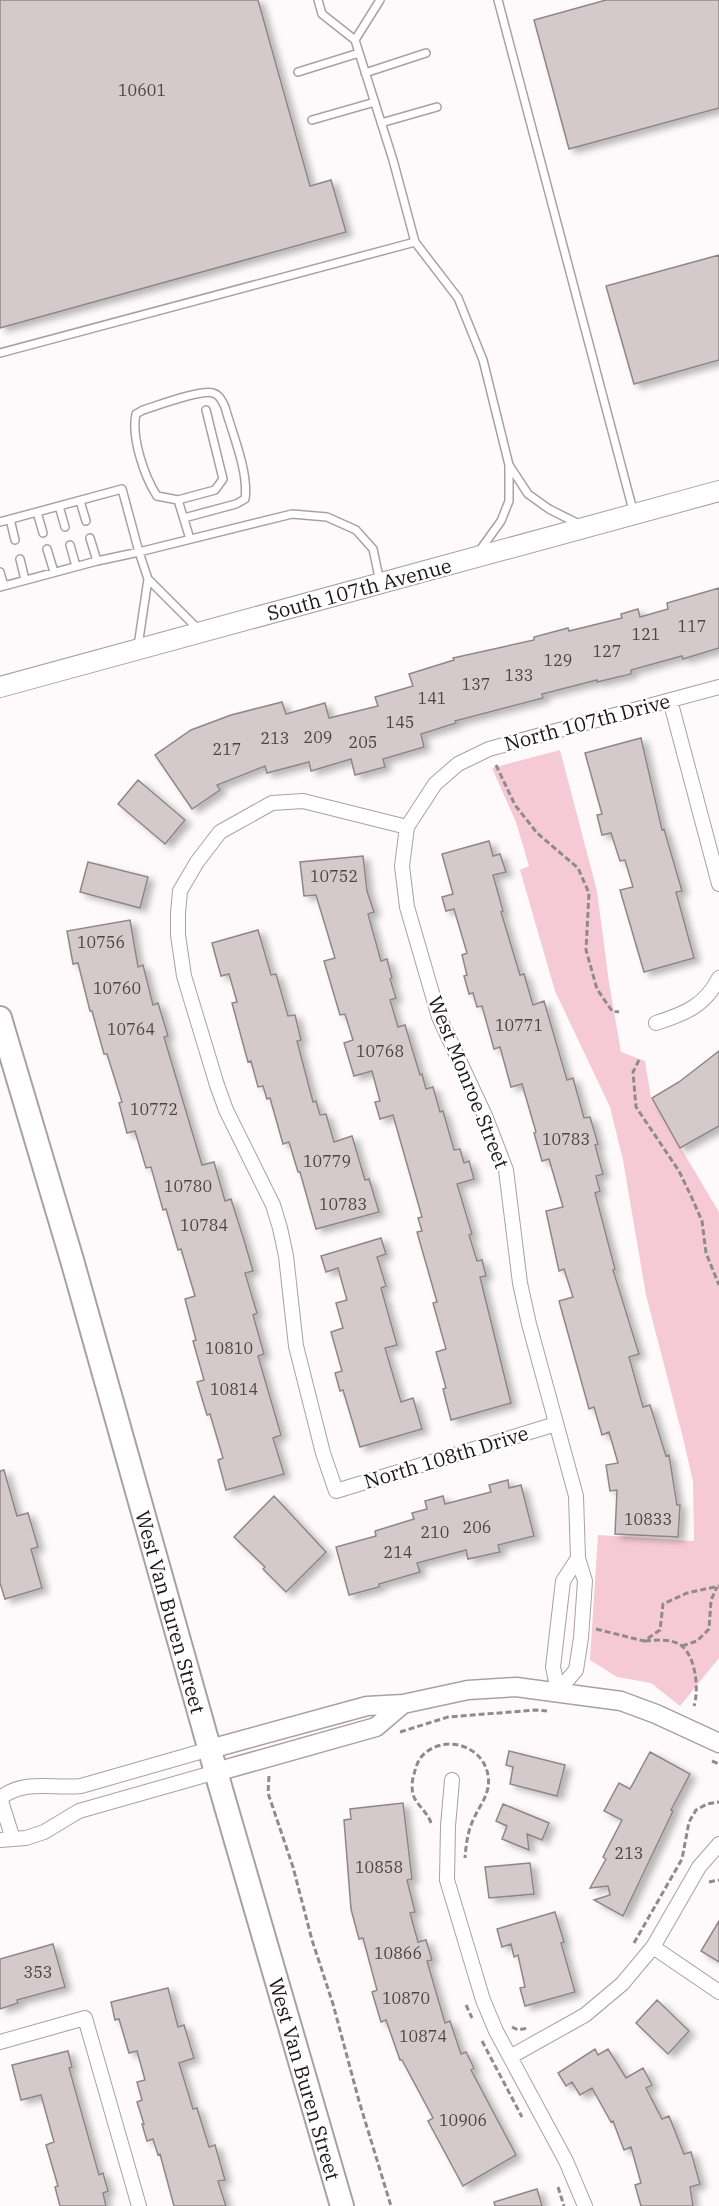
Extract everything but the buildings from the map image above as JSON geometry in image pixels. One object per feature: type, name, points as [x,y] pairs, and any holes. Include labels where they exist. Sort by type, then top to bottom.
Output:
[{"type":"main road","name":"South 107th Avenue","points":[[0,687],[719,491]]},
{"type":"main road","name":"West Van Buren Street","points":[[0,1018],[72,1260],[216,1772],[342,2206]]},
{"type":"street","name":"North 107th Drive","points":[[458,764],[489,749],[719,687]]},
{"type":"street","points":[[670,700],[719,884]]},
{"type":"street","name":"West Monroe Street","points":[[458,764],[435,784],[407,827],[402,866],[407,907],[439,1017],[486,1119],[506,1170],[520,1283],[576,1496],[578,1558],[585,1581],[581,1638],[576,1670],[558,1691]]},
{"type":"street","name":"North 108th Drive","points":[[407,827],[303,801],[272,803],[220,832],[197,862],[180,891],[178,935],[184,976],[226,1110],[273,1205],[280,1228],[286,1257],[296,1346],[323,1453],[336,1491],[556,1424]]},
{"type":"street","points":[[656,1023],[687,1013],[704,999],[719,978]]},
{"type":"street","points":[[558,1691],[553,1667],[563,1581],[578,1558]]},
{"type":"street","points":[[403,1704],[376,1727],[79,1811],[44,1832],[26,1838],[7,1839],[0,1798],[9,1791],[22,1786],[60,1788],[81,1786],[367,1706],[403,1704],[468,1690],[516,1687],[621,1701],[656,1714],[719,1743]]},
{"type":"street","points":[[452,1780],[447,1880],[483,2000],[496,2031],[566,2161],[585,2206]]},
{"type":"street","points":[[510,2057],[585,2015],[622,1983],[653,1947],[699,1868],[719,1844]]},
{"type":"street","points":[[653,1947],[719,1992]]},
{"type":"street","points":[[0,2042],[85,2018],[139,2206]]},
{"type":"lane","points":[[318,0],[322,14],[355,40],[415,242],[458,298],[483,360],[509,465],[509,501],[501,521],[475,557]]},
{"type":"lane","points":[[355,40],[380,0]]},
{"type":"lane","points":[[498,0],[634,514]]},
{"type":"lane","points":[[298,72],[359,53]]},
{"type":"lane","points":[[365,73],[426,53]]},
{"type":"lane","points":[[312,120],[375,102]]},
{"type":"lane","points":[[381,123],[437,107]]},
{"type":"lane","points":[[0,353],[415,242]]},
{"type":"lane","points":[[184,518],[236,504],[245,499],[244,476],[225,407],[220,397],[212,392],[143,410],[136,414],[135,433],[149,483],[157,496],[178,500],[215,490],[223,479],[206,410]]},
{"type":"lane","points":[[509,465],[528,494],[549,509],[586,527]]},
{"type":"lane","points":[[0,522],[122,489],[148,579],[138,650]]},
{"type":"lane","points":[[178,500],[190,539]]},
{"type":"lane","points":[[80,501],[86,521]]},
{"type":"lane","points":[[59,506],[65,527]]},
{"type":"lane","points":[[38,512],[43,533]]},
{"type":"lane","points":[[0,572],[2,587],[76,566],[292,514],[327,516],[356,530],[373,549],[380,583]]},
{"type":"lane","points":[[10,519],[15,540]]},
{"type":"lane","points":[[90,538],[97,561]]},
{"type":"lane","points":[[70,545],[76,566]]},
{"type":"lane","points":[[47,549],[54,572]]},
{"type":"lane","points":[[20,559],[25,580]]},
{"type":"lane","points":[[148,579],[201,632]]},
{"type":"path","points":[[496,765],[520,812],[537,833],[578,868],[589,893],[586,950],[597,989],[612,1011],[620,1012]]},
{"type":"path","points":[[639,1060],[633,1072],[636,1107],[679,1172],[691,1196],[702,1221],[706,1253],[719,1285]]},
{"type":"path","points":[[644,1641],[660,1630],[663,1604],[687,1593],[718,1586]]},
{"type":"path","points":[[682,1646],[697,1641],[710,1629],[711,1600],[718,1586]]},
{"type":"path","points":[[591,1628],[644,1641],[664,1639],[682,1646],[691,1661],[697,1685],[694,1706]]},
{"type":"path","points":[[392,1734],[448,1717],[547,1711]]},
{"type":"path","points":[[432,1827],[429,1818],[414,1796],[412,1780],[417,1763],[423,1754],[435,1747],[452,1744],[464,1746],[480,1755],[488,1773],[489,1790],[473,1819],[466,1844],[464,1863]]},
{"type":"path","points":[[709,1759],[719,1764]]},
{"type":"path","points":[[269,1776],[268,1793],[293,1867],[312,1940],[333,2004],[391,2206]]},
{"type":"path","points":[[632,1946],[681,1859],[689,1822],[696,1810],[707,1804],[719,1802]]},
{"type":"path","points":[[707,1883],[719,1880]]},
{"type":"path","points":[[464,1998],[472,2019]]},
{"type":"path","points":[[509,2026],[518,2030],[536,2025]]},
{"type":"path","points":[[480,2038],[524,2120]]},
{"type":"path","points":[[556,2179],[564,2206]]},
{"type":"shaded area","points":[[560,750],[597,891],[621,1052],[645,1061],[651,1098],[719,1212],[719,1658],[680,1706],[651,1683],[617,1677],[590,1660],[598,1535],[694,1541],[693,1482],[646,1295],[623,1160],[610,1107],[555,991],[520,870],[529,866],[516,822],[492,768]]}]
